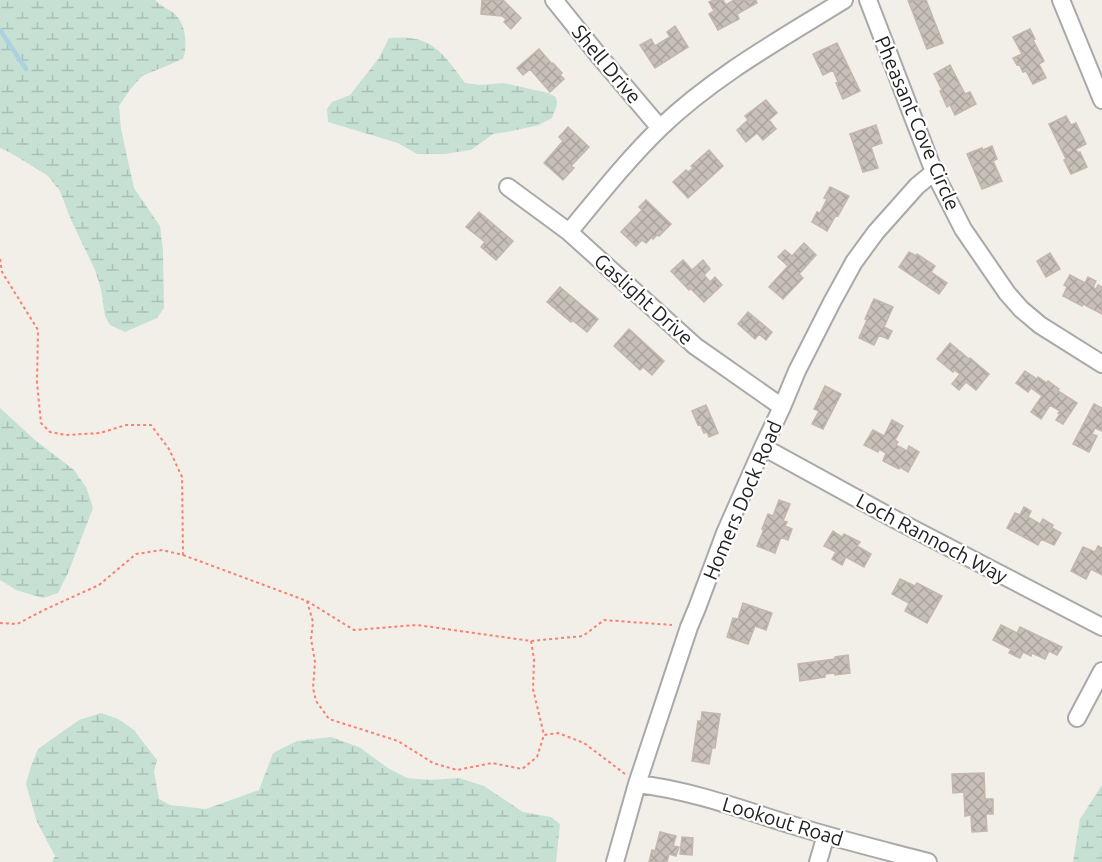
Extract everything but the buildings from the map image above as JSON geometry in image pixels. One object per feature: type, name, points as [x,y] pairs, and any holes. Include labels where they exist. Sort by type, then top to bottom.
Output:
[{"type":"street","name":"Shell Drive","points":[[554,0],[660,128]]},
{"type":"street","points":[[569,232],[660,128],[709,88],[763,50],[844,0]]},
{"type":"street","name":"Pheasant Cove Circle","points":[[868,0],[934,172],[963,229],[1007,293],[1021,309],[1040,325],[1102,364]]},
{"type":"street","points":[[1061,0],[1102,100]]},
{"type":"street","name":"Homers Dock Road","points":[[615,862],[637,784],[689,627],[725,533],[797,371],[854,262],[876,232],[917,186],[934,172]]},
{"type":"street","name":"Gaslight Drive","points":[[508,187],[569,232],[695,346],[782,407]]},
{"type":"street","name":"Loch Rannoch Way","points":[[763,447],[898,521],[1102,627]]},
{"type":"street","points":[[1077,718],[1102,671]]},
{"type":"street","name":"Lookout Road","points":[[637,784],[658,786],[712,799],[825,835],[928,862]]},
{"type":"street","points":[[818,862],[825,835]]},
{"type":"path","points":[[0,259],[2,272],[38,330],[37,383],[41,423],[50,432],[66,435],[100,433],[126,425],[150,425],[169,449],[182,477],[183,555]]},
{"type":"path","points":[[0,623],[16,624],[99,585],[136,554],[162,550],[183,555],[307,602],[354,630],[417,625],[531,641],[583,636],[604,620],[689,627]]},
{"type":"path","points":[[307,602],[313,622],[311,639],[315,662],[313,688],[316,701],[329,719],[398,741],[433,763],[457,770],[492,763],[522,769],[537,757],[544,735],[533,689],[534,659],[531,641]]},
{"type":"path","points":[[544,735],[558,733],[584,743],[637,784]]},
{"type":"green space","points":[[0,0],[155,0],[175,14],[184,29],[186,42],[183,59],[142,76],[119,106],[121,129],[134,188],[160,226],[163,251],[164,308],[157,318],[125,332],[110,325],[105,316],[101,289],[95,270],[60,191],[48,176],[0,148]]},
{"type":"green space","points":[[389,38],[418,39],[434,47],[465,83],[481,85],[503,83],[548,93],[556,97],[557,105],[552,118],[539,125],[493,134],[471,150],[445,154],[417,154],[398,143],[328,122],[327,109],[332,102],[350,95],[379,58]]},
{"type":"green space","points":[[0,408],[35,440],[74,470],[86,487],[93,508],[58,593],[43,598],[16,590],[0,580]]},
{"type":"green space","points":[[101,713],[118,719],[134,730],[157,760],[154,771],[159,799],[170,805],[206,809],[259,790],[273,753],[297,741],[331,737],[359,747],[388,768],[407,778],[430,780],[459,778],[484,786],[523,812],[551,817],[560,824],[556,862],[52,862],[55,856],[37,822],[26,784],[31,766],[38,749],[79,720]]},
{"type":"green space","points":[[1102,785],[1102,862],[1073,862],[1080,819]]},
{"type":"waterway","points":[[0,30],[26,69]]}]
